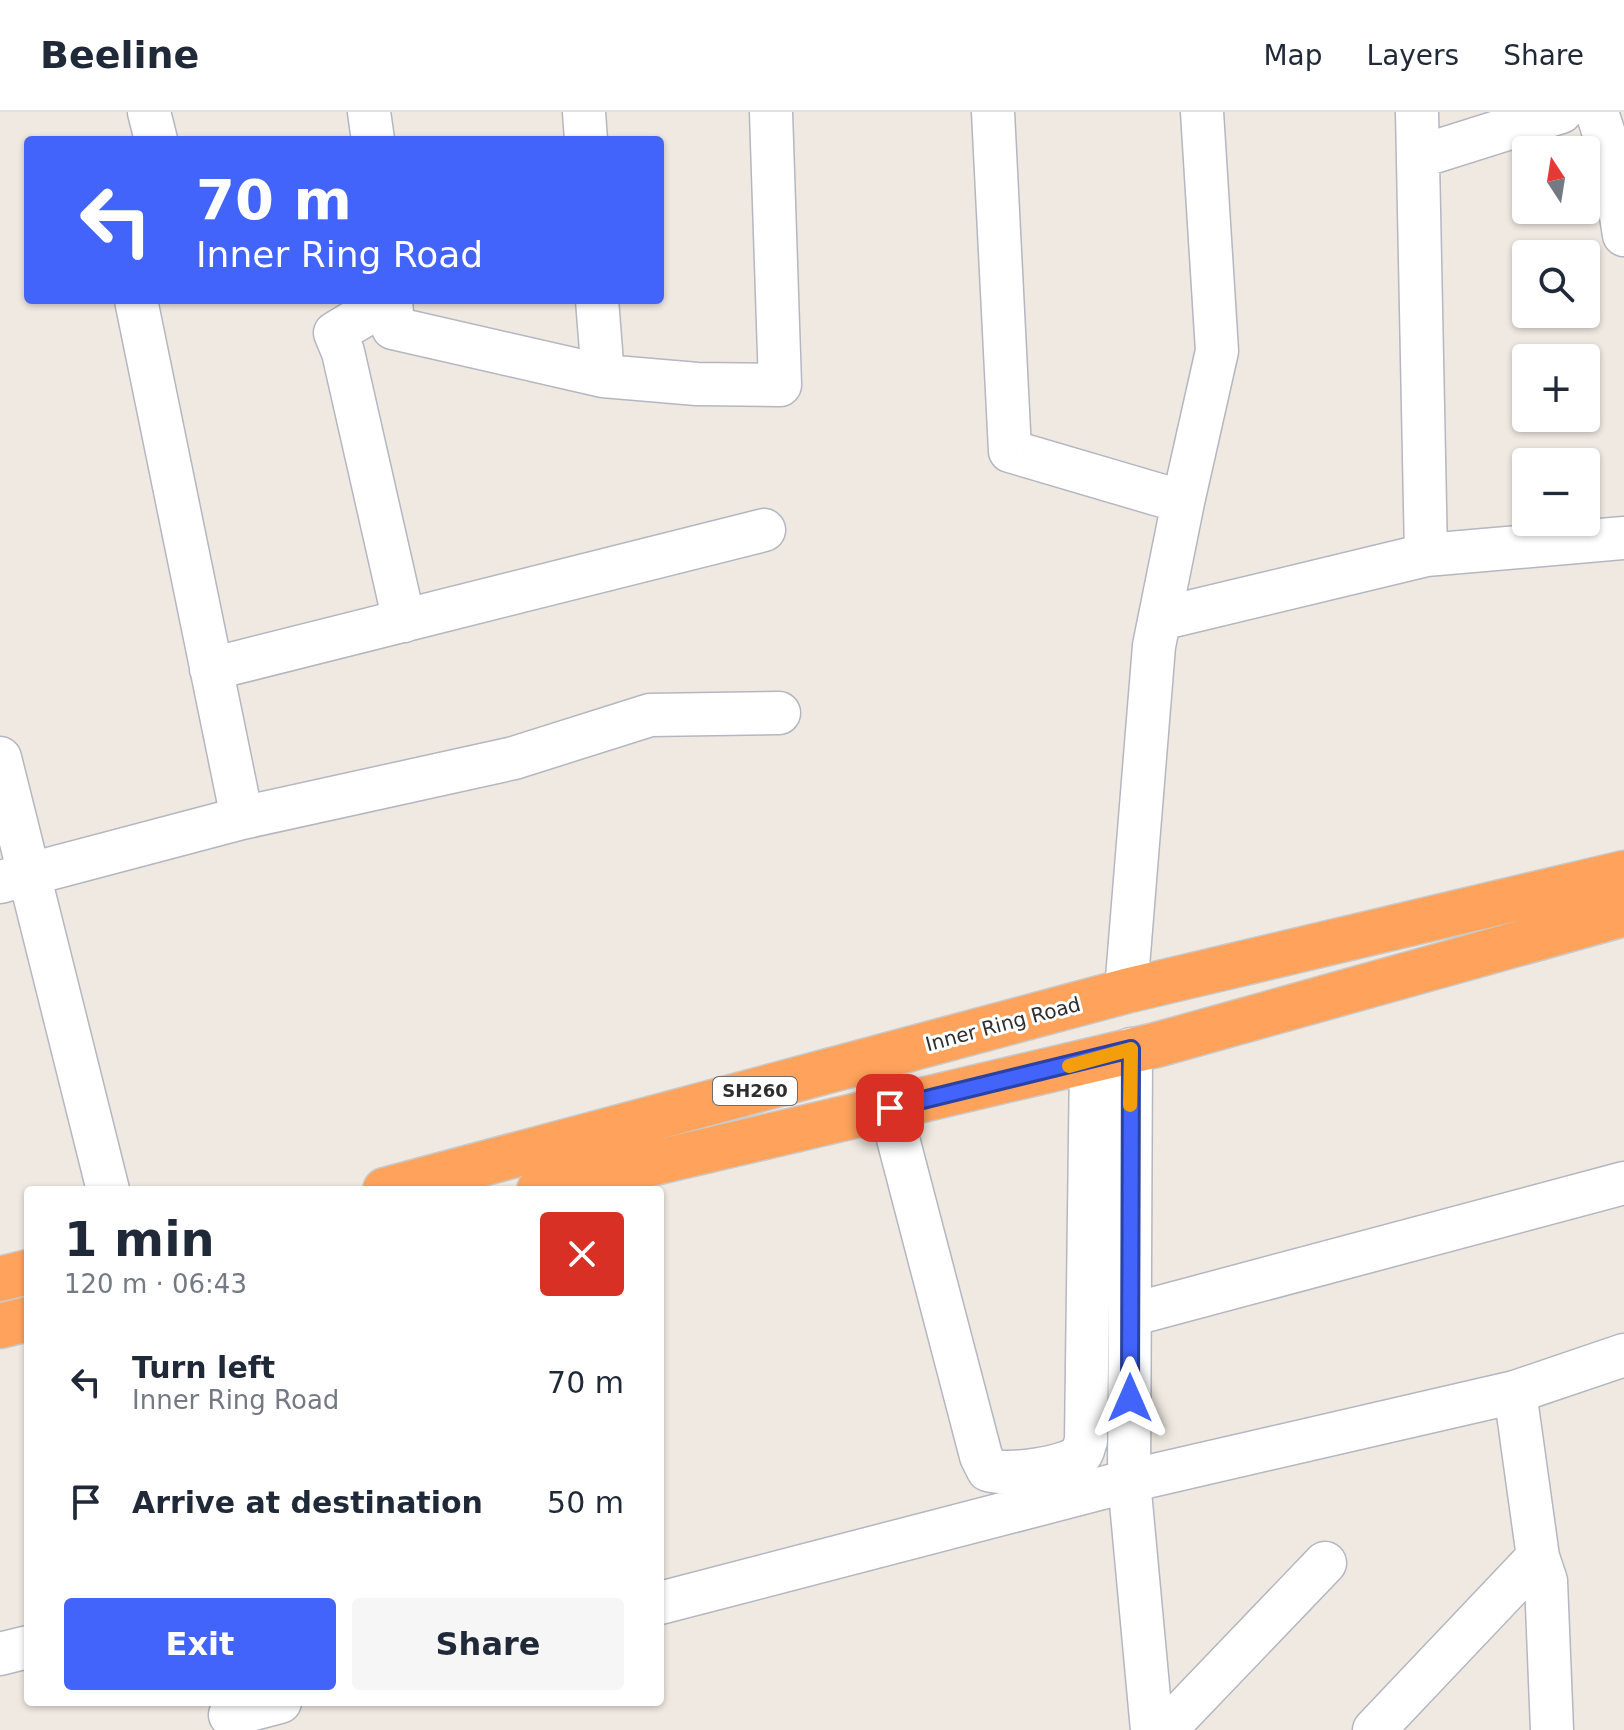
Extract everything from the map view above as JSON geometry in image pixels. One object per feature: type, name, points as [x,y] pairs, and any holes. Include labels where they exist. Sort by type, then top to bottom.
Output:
[{"type":"highway","name":"Inner Ring Road","points":[[400,1186],[1126,991],[1624,873]]},
{"type":"highway","points":[[556,1186],[1156,1045],[1624,914]]},
{"type":"highway","points":[[0,1279],[24,1273]]},
{"type":"highway","points":[[0,1326],[24,1320]]},
{"type":"street","points":[[149,112],[155,136]]},
{"type":"street","points":[[369,112],[372,136]]},
{"type":"street","points":[[584,112],[586,136]]},
{"type":"street","points":[[390,304],[393,328],[603,376],[697,384],[780,385],[771,112]]},
{"type":"street","points":[[993,112],[1010,451],[1183,502]]},
{"type":"street","points":[[1126,991],[1154,646],[1217,351],[1202,112]]},
{"type":"street","points":[[1417,112],[1426,555]]},
{"type":"street","points":[[1418,157],[1561,112]]},
{"type":"street","points":[[1597,112],[1612,159],[1624,235]]},
{"type":"street","points":[[137,304],[242,818]]},
{"type":"street","points":[[383,304],[335,333],[343,352],[404,621]]},
{"type":"street","points":[[597,304],[603,376]]},
{"type":"street","points":[[211,669],[764,530]]},
{"type":"street","points":[[1160,619],[1426,555],[1624,538]]},
{"type":"street","points":[[15,878],[242,818],[514,758],[650,715],[779,713]]},
{"type":"street","points":[[0,758],[15,878],[107,1186]]},
{"type":"street","points":[[890,1108],[981,1456],[988,1470],[1002,1475],[1069,1462],[1081,1454],[1086,1441],[1111,1055]]},
{"type":"street","points":[[1111,1055],[1130,1315],[1129,1481],[1152,1730]]},
{"type":"street","points":[[1130,1315],[1624,1183]]},
{"type":"street","points":[[664,1602],[1129,1481],[1515,1392],[1624,1355]]},
{"type":"street","points":[[1515,1392],[1538,1557],[1546,1581],[1552,1730]]},
{"type":"street","points":[[1374,1730],[1538,1557]]},
{"type":"street","points":[[1165,1730],[1325,1563]]},
{"type":"street","points":[[0,1654],[24,1648]]},
{"type":"street","points":[[230,1716],[266,1706]]},
{"type":"slow traffic","points":[[1069,1066],[1131,1049],[1130,1105]]},
{"type":"route","points":[[890,1108],[1131,1049],[1130,1398]]}]
